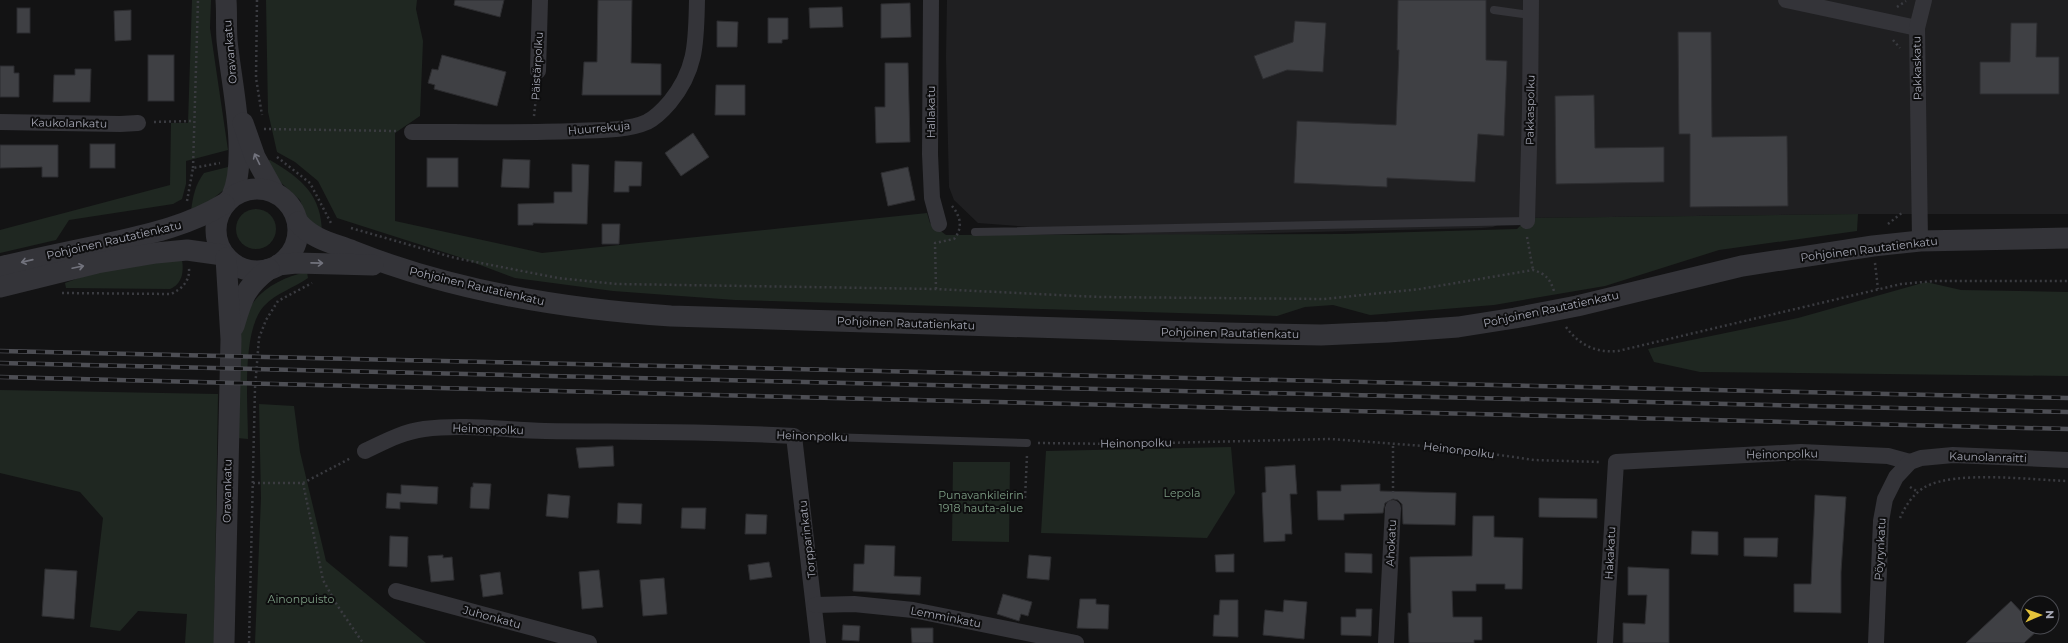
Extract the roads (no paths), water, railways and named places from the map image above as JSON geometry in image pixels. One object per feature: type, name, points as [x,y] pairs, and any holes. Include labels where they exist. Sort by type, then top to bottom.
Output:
[{"type":"street","name":"Oravankatu","points":[[226,0],[227,40],[235,103],[247,158],[275,193]]},
{"type":"street","name":"Päistärpolku","points":[[538,71],[540,0]]},
{"type":"street","name":"Huurrekuja","points":[[412,132],[533,132],[606,129],[647,122],[664,109],[679,91],[688,75],[694,58],[697,0]]},
{"type":"street","name":"Hallakatu","points":[[931,0],[930,154],[932,198],[938,224]]},
{"type":"street","name":"Pakkaskatu","points":[[1786,0],[1917,28],[1920,241]]},
{"type":"street","points":[[1917,28],[1924,0]]},
{"type":"street","name":"Pakkaspolku","points":[[1527,221],[1531,7]]},
{"type":"street","name":"Kaukolankatu","points":[[0,122],[138,123]]},
{"type":"street","name":"Oravankatu","points":[[228,200],[247,158]]},
{"type":"street","points":[[253,188],[265,189],[275,193],[290,204],[298,222],[297,240],[293,250],[274,267],[255,271],[245,269],[225,257],[217,243],[216,229],[219,214],[228,200],[243,190],[253,188]]},
{"type":"street","name":"Pohjoinen Rautatienkatu","points":[[0,267],[152,234],[183,218],[206,215],[228,200]]},
{"type":"street","name":"Pohjoinen Rautatienkatu","points":[[298,222],[305,230],[325,242],[388,265],[501,294],[609,312],[671,316],[1321,335],[1458,328],[1577,306],[1742,266],[1873,246],[1920,241],[2068,238]]},
{"type":"street","name":"Pohjoinen Rautatienkatu","points":[[0,288],[97,262],[187,250],[200,250],[225,257]]},
{"type":"street","name":"Oravankatu","points":[[224,643],[231,338],[225,257]]},
{"type":"street","name":"Pohjoinen Rautatienkatu","points":[[274,267],[320,263],[388,265]]},
{"type":"street","name":"Oravankatu","points":[[231,338],[241,305],[248,290],[254,281],[274,267]]},
{"type":"street","name":"Heinonpolku","points":[[364,451],[400,434],[424,429],[463,428],[539,431],[744,433],[794,436]]},
{"type":"street","name":"Torpparinkatu","points":[[794,436],[815,605],[818,643]]},
{"type":"street","name":"Heinonpolku","points":[[1616,462],[1801,452],[1888,456],[1910,462]]},
{"type":"street","name":"Kaunolanraitti","points":[[1910,462],[1921,458],[1953,455],[2068,460]]},
{"type":"street","name":"Hakakatu","points":[[1605,643],[1616,462]]},
{"type":"street","name":"Pöyrynkatu","points":[[1876,643],[1882,514],[1885,499],[1896,477],[1910,462]]},
{"type":"street","name":"Ahokatu","points":[[1386,643],[1393,508]]},
{"type":"street","name":"Juhonkatu","points":[[396,591],[589,643]]},
{"type":"street","name":"Lemminkatu","points":[[815,605],[854,604],[913,610],[1076,643]]},
{"type":"lane","points":[[1494,10],[1531,7]]},
{"type":"lane","points":[[975,232],[1527,221]]},
{"type":"lane","name":"Heinonpolku","points":[[794,436],[1027,443]]},
{"type":"railway","points":[[0,351],[2068,398]]},
{"type":"railway","points":[[0,363],[2068,412]]},
{"type":"railway","points":[[0,377],[2068,429]]},
{"type":"park label","name":"Lepola","points":[[1182,493]]},
{"type":"park label","name":"Punavankileirin 1918 hauta-alue","points":[[981,501]]},
{"type":"park label","name":"Ainonpuisto","points":[[301,599]]}]
